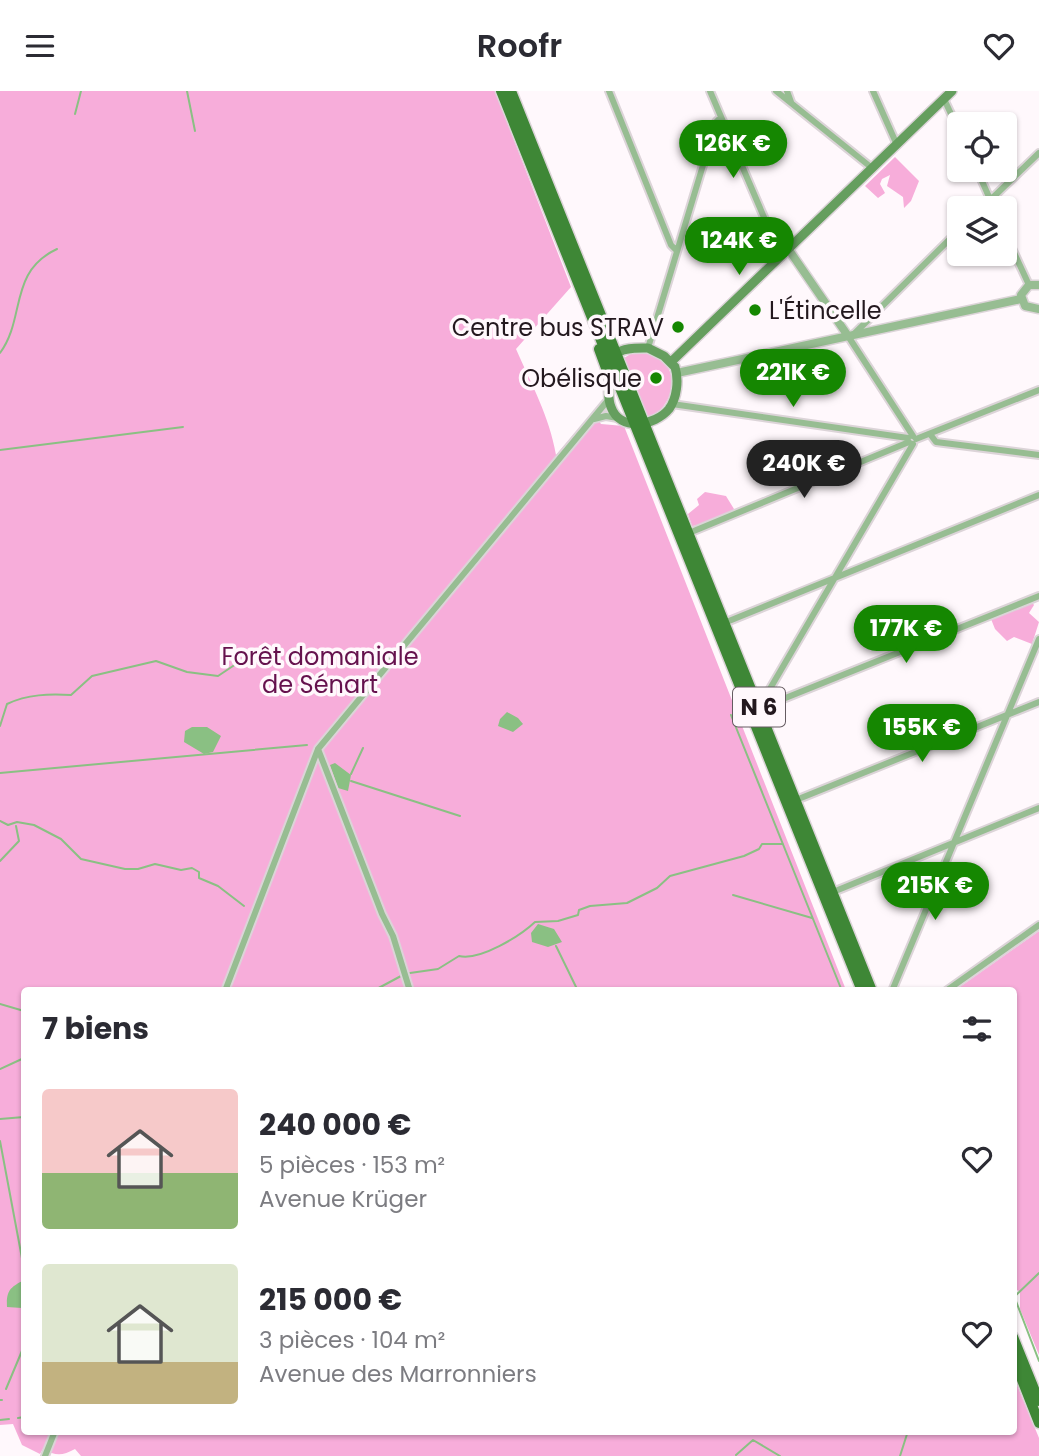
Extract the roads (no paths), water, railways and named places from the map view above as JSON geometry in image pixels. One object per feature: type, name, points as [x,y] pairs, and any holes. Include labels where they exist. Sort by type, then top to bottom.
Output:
[{"type":"main road","name":"N 6","points":[[501,91],[595,321],[614,359]]},
{"type":"main road","name":"N 6","points":[[511,91],[614,359],[689,533],[724,623],[762,703],[796,800],[870,987]]},
{"type":"main road","points":[[671,362],[952,91]]},
{"type":"main road","points":[[595,321],[593,330],[610,379]]},
{"type":"main road","points":[[648,348],[671,362],[677,373],[672,404],[663,415],[641,424],[618,418],[609,399],[610,379],[614,359],[648,348]]},
{"type":"main road","name":"N 6","points":[[641,424],[860,987]]},
{"type":"main road","points":[[1017,1347],[1039,1401]]},
{"type":"main road","points":[[1017,1367],[1039,1423]]},
{"type":"street","points":[[609,91],[671,245],[677,251]]},
{"type":"street","points":[[710,91],[781,257]]},
{"type":"street","points":[[776,91],[872,169]]},
{"type":"street","points":[[787,91],[792,104]]},
{"type":"street","points":[[873,91],[897,145]]},
{"type":"street","points":[[944,99],[950,112]]},
{"type":"street","points":[[648,348],[716,122],[721,117]]},
{"type":"street","points":[[994,196],[1039,153]]},
{"type":"street","points":[[851,336],[947,242]]},
{"type":"street","points":[[789,250],[851,336],[912,440]]},
{"type":"street","points":[[1017,259],[1029,285]]},
{"type":"street","points":[[1039,285],[1029,285],[1022,291],[1021,299],[1028,308],[1039,309]]},
{"type":"street","points":[[677,373],[1021,299]]},
{"type":"street","points":[[689,533],[1039,390]]},
{"type":"street","points":[[227,987],[318,749],[471,561],[609,399]]},
{"type":"street","points":[[672,404],[912,440]]},
{"type":"street","points":[[594,419],[606,416],[618,418]]},
{"type":"street","points":[[930,434],[936,442],[1039,456]]},
{"type":"street","points":[[762,703],[836,578],[912,440]]},
{"type":"street","points":[[724,623],[1039,495]]},
{"type":"street","points":[[762,703],[1039,596]]},
{"type":"street","points":[[894,987],[1039,639]]},
{"type":"street","points":[[796,800],[1039,702]]},
{"type":"street","points":[[318,749],[393,936],[409,987]]},
{"type":"street","points":[[832,892],[1039,807]]},
{"type":"street","points":[[952,987],[1039,925]]},
{"type":"street","points":[[45,1456],[53,1435]]},
{"type":"waterway","points":[[75,114],[81,91]]},
{"type":"waterway","points":[[187,91],[195,131]]},
{"type":"waterway","points":[[0,353],[8,339],[24,283],[31,270],[57,249]]},
{"type":"waterway","points":[[0,450],[183,427]]},
{"type":"waterway","points":[[0,726],[7,704],[39,695],[71,695],[92,676],[156,661],[187,672],[218,676],[242,660],[255,662],[272,657]]},
{"type":"waterway","points":[[731,715],[840,987]]},
{"type":"waterway","points":[[0,773],[307,745]]},
{"type":"waterway","points":[[351,774],[363,748]]},
{"type":"waterway","points":[[351,781],[460,816]]},
{"type":"waterway","points":[[0,821],[8,825],[17,822],[34,825],[61,839],[81,859],[125,869],[138,869],[155,864],[181,870],[192,868],[199,872],[199,878],[218,886],[244,906]]},
{"type":"waterway","points":[[0,861],[19,841],[16,826]]},
{"type":"waterway","points":[[410,973],[438,969],[459,956],[468,957],[488,951],[520,934],[535,922],[558,921],[578,915],[579,910],[590,906],[627,903],[657,888],[670,876],[744,856],[759,849],[762,844],[783,844]]},
{"type":"waterway","points":[[733,895],[812,918]]},
{"type":"waterway","points":[[556,946],[576,987]]},
{"type":"waterway","points":[[380,987],[401,976]]},
{"type":"waterway","points":[[0,1004],[21,1010]]},
{"type":"waterway","points":[[0,1069],[21,1059]]},
{"type":"waterway","points":[[0,1119],[21,1117]]},
{"type":"waterway","points":[[0,1141],[21,1253]]},
{"type":"waterway","points":[[1017,1294],[1039,1273]]},
{"type":"waterway","points":[[1017,1304],[1039,1361]]},
{"type":"waterway","points":[[6,1389],[21,1353]]},
{"type":"waterway","points":[[0,1420],[9,1419]]},
{"type":"waterway","points":[[900,1456],[907,1435]]},
{"type":"waterway","points":[[736,1455],[753,1440],[780,1456]]},
{"type":"place","name":"L'Étincelle","points":[[755,310]]},
{"type":"place","name":"Centre bus STRAV","points":[[678,327]]},
{"type":"place","name":"Obélisque","points":[[656,378]]},
{"type":"park label","name":"Forêt domaniale de Sénart","points":[[320,670]]}]
